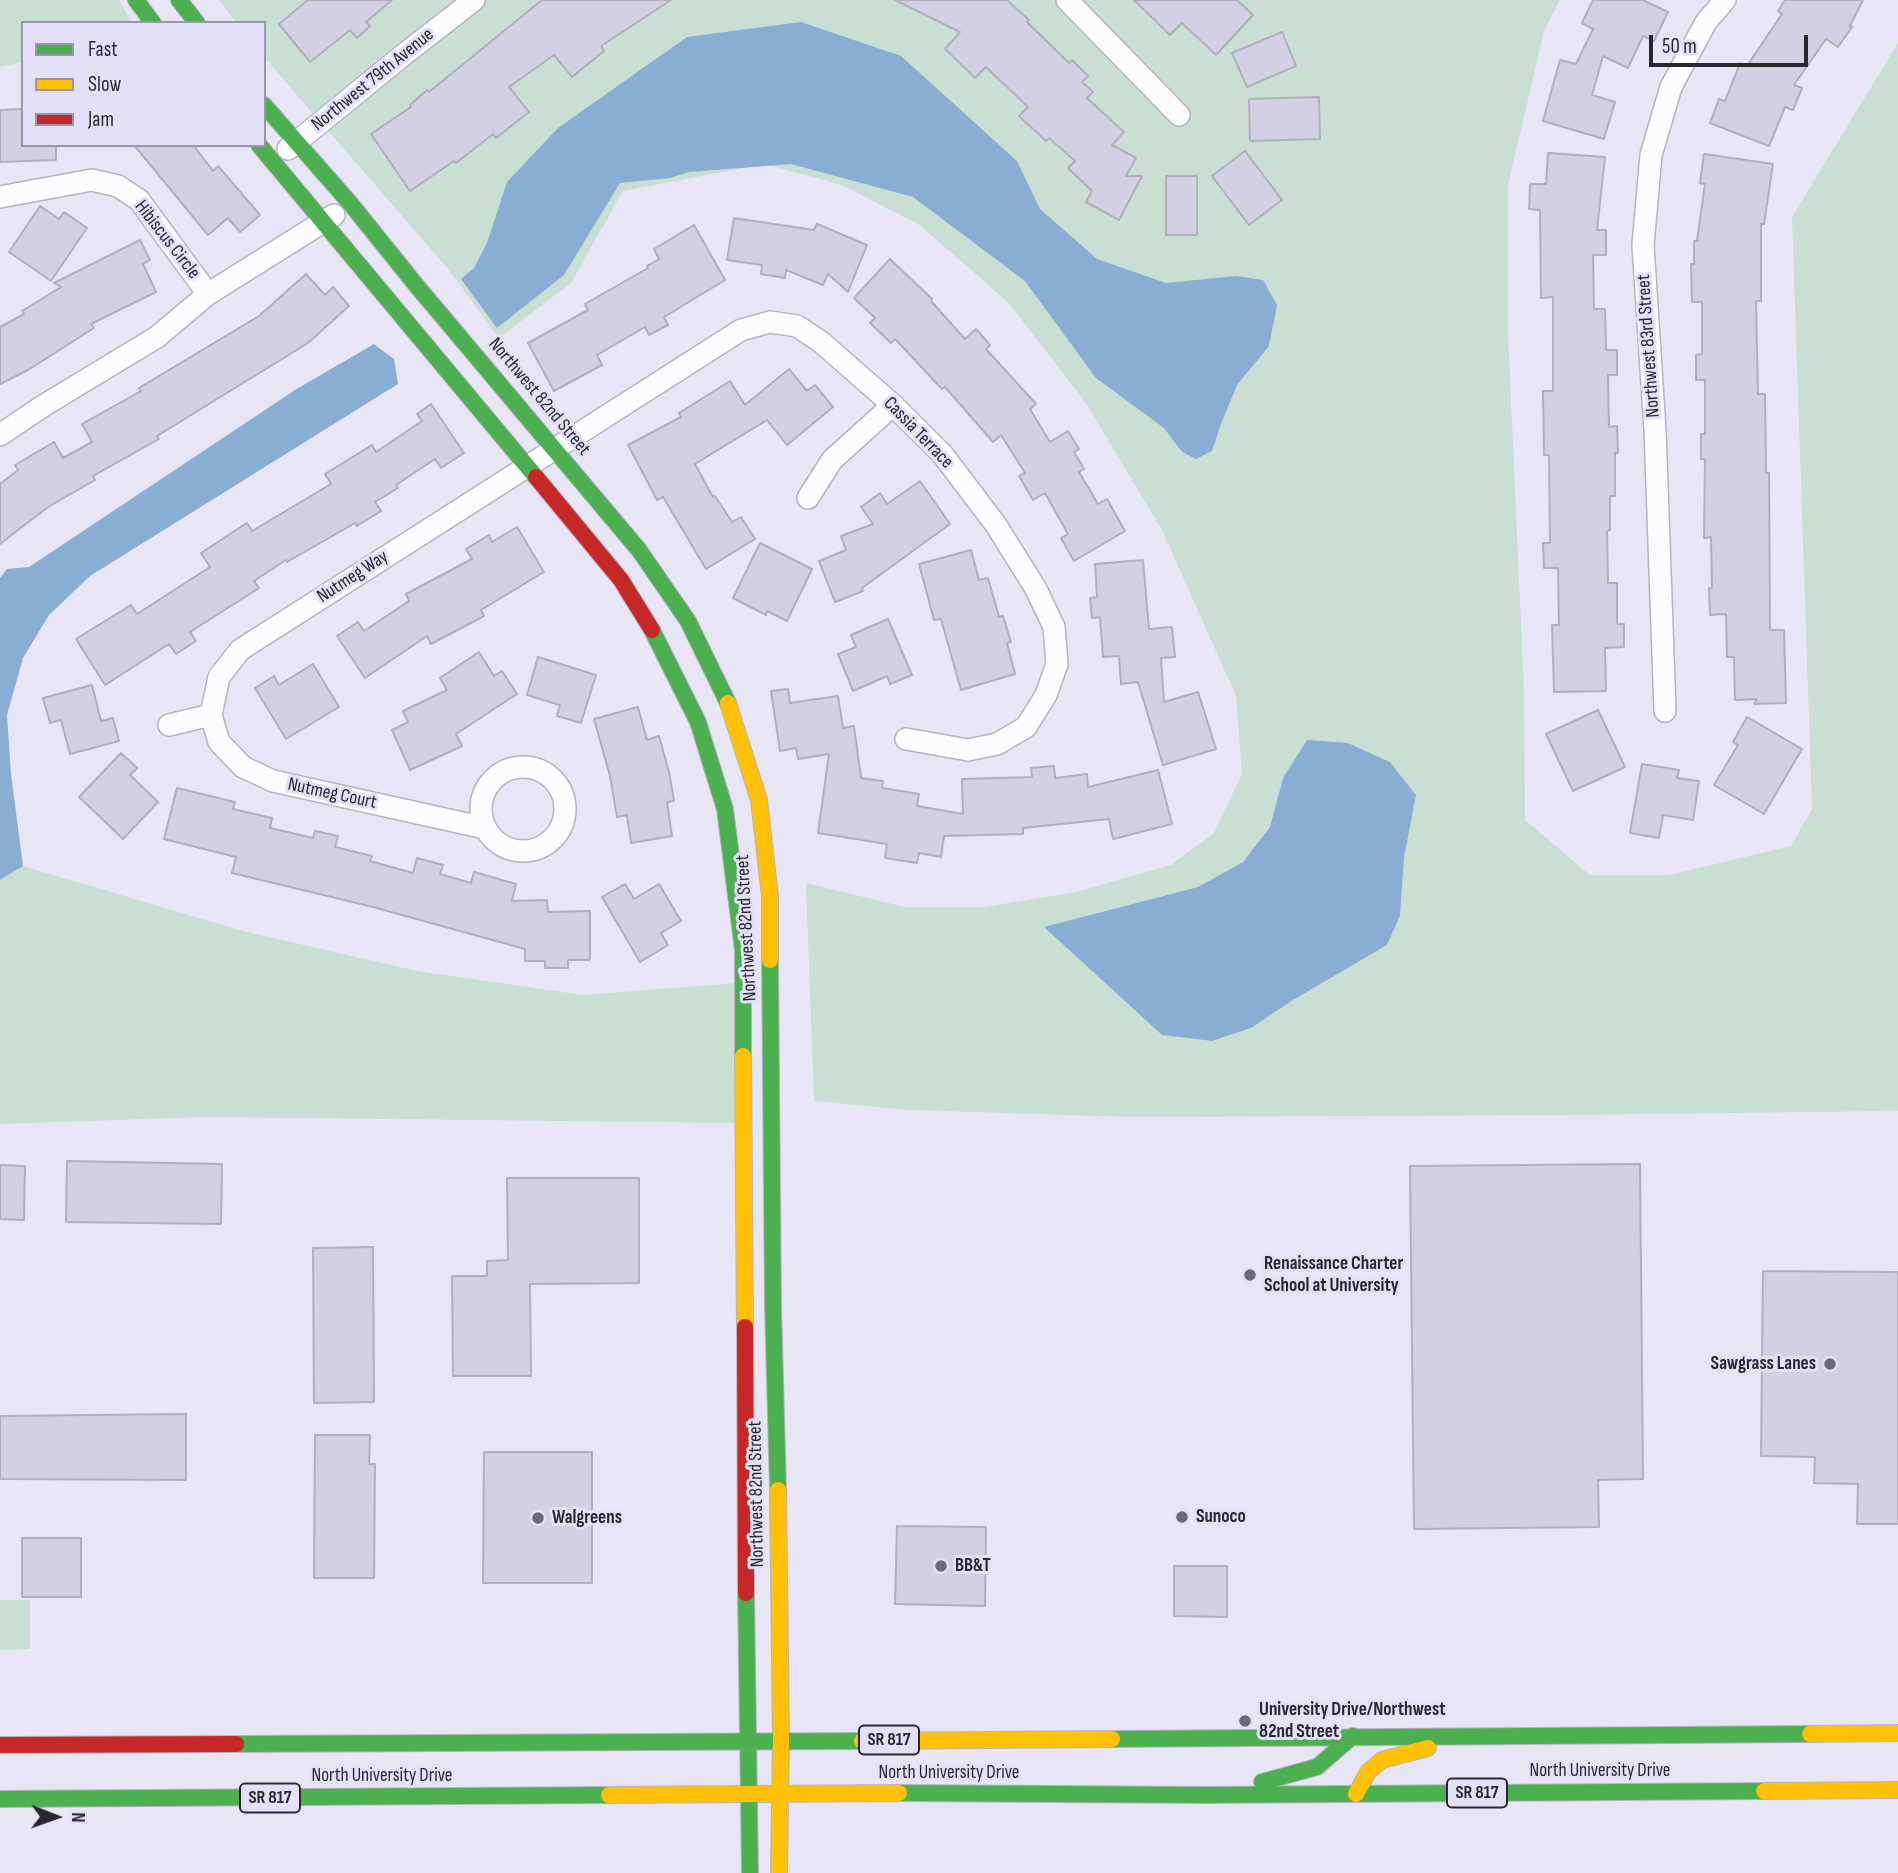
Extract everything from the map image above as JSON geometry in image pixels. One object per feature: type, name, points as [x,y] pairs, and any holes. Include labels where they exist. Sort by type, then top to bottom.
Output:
[{"type":"main road","points":[[136,0],[152,21]]},
{"type":"main road","points":[[179,0],[195,21]]},
{"type":"main road","name":"Northwest 82nd Street","points":[[266,107],[350,202],[416,285],[556,448],[639,550],[688,621],[728,702],[758,800],[770,896],[773,1306],[777,1405],[781,1740],[779,1873]]},
{"type":"main road","name":"Northwest 82nd Street","points":[[261,147],[621,580],[662,646],[698,722],[725,809],[743,950],[750,1873]]},
{"type":"main road","name":"North University Drive","points":[[0,1745],[1898,1732]]},
{"type":"main road","points":[[1205,1795],[1317,1767],[1353,1736]]},
{"type":"main road","points":[[1356,1794],[1368,1772],[1382,1760],[1471,1736]]},
{"type":"main road","name":"North University Drive","points":[[0,1799],[819,1793],[1205,1795],[1898,1790]]},
{"type":"street","name":"Northwest 79th Avenue","points":[[273,162],[401,56],[474,0]]},
{"type":"street","points":[[1067,0],[1179,115]]},
{"type":"street","name":"Northwest 83rd Street","points":[[1665,711],[1655,430],[1643,245],[1651,155],[1671,86],[1706,22],[1725,0]]},
{"type":"street","name":"Hibiscus Circle","points":[[0,197],[92,180],[118,186],[139,200],[208,294]]},
{"type":"street","name":"Hibiscus Circle","points":[[0,435],[43,405],[157,337],[208,294],[324,223],[350,202]]},
{"type":"street","name":"Cassia Terrace","points":[[527,465],[741,330],[770,323],[797,326],[821,342],[893,405],[943,455],[996,525],[1036,589],[1054,627],[1057,664],[1046,695],[1027,727],[997,744],[968,750],[906,739]]},
{"type":"street","points":[[808,498],[832,460],[893,405]]},
{"type":"street","name":"Nutmeg Way","points":[[211,715],[219,677],[240,650],[527,465]]},
{"type":"street","points":[[169,725],[211,715]]},
{"type":"street","name":"Nutmeg Court","points":[[211,715],[219,742],[243,767],[273,781],[485,828],[493,839],[516,851],[530,851],[542,847],[553,839],[561,828],[565,801],[560,788],[551,776],[538,769],[524,766],[503,771],[487,786],[482,799],[481,814],[485,828]]},
{"type":"green space","points":[[0,0],[119,0],[131,21],[21,21],[21,62],[0,67]]},
{"type":"green space","points":[[219,0],[1560,0],[1544,31],[1508,185],[1508,333],[1524,690],[1525,820],[1590,875],[1669,875],[1791,846],[1812,809],[1792,217],[1898,43],[1898,1111],[1131,1117],[908,1110],[814,1101],[806,883],[905,907],[984,907],[1076,892],[1171,865],[1214,833],[1242,774],[1236,696],[1162,530],[1086,403],[1008,302],[918,224],[842,185],[764,164],[623,191],[571,283],[499,338],[449,270],[266,59],[266,21],[235,21]],"holes":[[[1348,743],[1390,762],[1416,795],[1404,858],[1400,916],[1387,945],[1251,1028],[1212,1041],[1162,1035],[1045,927],[1198,887],[1243,862],[1270,827],[1283,778]]]},
{"type":"green space","points":[[23,866],[243,931],[417,971],[583,995],[737,983],[739,1123],[207,1117],[0,1124],[0,880]]},
{"type":"green space","points":[[0,1600],[30,1600],[30,1649],[0,1650]]},
{"type":"water","points":[[801,22],[901,56],[1017,161],[1040,209],[1097,259],[1166,283],[1236,276],[1263,280],[1277,305],[1269,346],[1237,385],[1212,451],[1196,459],[1182,452],[1164,428],[1096,378],[1025,281],[913,197],[791,164],[689,172],[670,178],[620,183],[564,275],[497,328],[461,279],[474,268],[487,243],[507,182],[558,128],[687,37]]},
{"type":"water","points":[[374,344],[394,359],[398,384],[90,576],[49,615],[23,658],[7,715],[11,774],[23,866],[0,880],[0,578],[7,569],[29,567],[295,390]]},
{"type":"water","points":[[1307,740],[1348,743],[1390,762],[1416,795],[1404,858],[1400,916],[1387,945],[1251,1028],[1212,1041],[1162,1035],[1044,927],[1198,887],[1243,862],[1270,827],[1283,778]]},
{"type":"building","points":[[308,0],[392,0],[366,22],[370,26],[357,38],[350,30],[310,62],[279,24]]},
{"type":"building","points":[[542,0],[671,0],[601,46],[604,51],[572,77],[554,55],[509,87],[529,112],[496,138],[493,134],[456,163],[454,161],[410,191],[371,134],[411,107],[427,90],[429,92]]},
{"type":"building","points":[[895,0],[1007,0],[1069,63],[1072,60],[1088,76],[1082,82],[1093,92],[1087,98],[1124,132],[1112,145],[1136,158],[1126,176],[1142,176],[1119,220],[1086,202],[1092,191],[1068,168],[1075,161],[1049,138],[1046,141],[1019,116],[1028,107],[986,67],[975,78],[945,49],[960,32]]},
{"type":"building","points":[[1134,0],[1237,0],[1253,15],[1216,55],[1182,23],[1170,35]]},
{"type":"building","points":[[1593,0],[1643,0],[1668,12],[1654,41],[1643,36],[1628,68],[1603,56],[1592,95],[1615,102],[1604,139],[1543,121],[1560,60],[1576,64],[1593,29],[1582,23]]},
{"type":"building","points":[[1785,0],[1863,0],[1850,26],[1852,27],[1838,47],[1826,39],[1794,85],[1802,88],[1793,110],[1785,107],[1769,146],[1710,123],[1719,99],[1725,101],[1740,63],[1747,66],[1782,14],[1778,11]]},
{"type":"building","points":[[1282,32],[1296,66],[1247,87],[1232,53]]},
{"type":"building","points":[[1319,97],[1320,139],[1250,141],[1249,99]]},
{"type":"building","points":[[21,109],[21,147],[56,147],[56,160],[0,162],[0,110]]},
{"type":"building","points":[[136,147],[195,147],[213,171],[218,166],[260,215],[240,232],[228,218],[208,235]]},
{"type":"building","points":[[1245,151],[1282,200],[1249,225],[1212,176]]},
{"type":"building","points":[[1548,153],[1605,157],[1597,230],[1606,230],[1606,255],[1593,255],[1594,309],[1605,309],[1606,350],[1617,350],[1617,375],[1608,375],[1609,427],[1617,426],[1618,453],[1615,453],[1615,496],[1610,496],[1610,530],[1607,531],[1608,583],[1617,583],[1617,624],[1624,624],[1624,647],[1605,648],[1606,691],[1554,692],[1552,625],[1559,625],[1558,568],[1544,568],[1543,543],[1550,543],[1549,455],[1544,455],[1543,391],[1553,391],[1553,297],[1541,298],[1540,210],[1529,209],[1530,184],[1546,184]]},
{"type":"building","points":[[1704,154],[1773,164],[1764,224],[1761,224],[1761,301],[1756,301],[1758,394],[1765,394],[1766,473],[1769,473],[1770,630],[1784,630],[1786,703],[1754,704],[1757,699],[1735,700],[1734,657],[1727,657],[1726,614],[1710,615],[1711,537],[1704,538],[1705,459],[1701,459],[1701,434],[1705,434],[1705,380],[1696,380],[1696,355],[1702,354],[1702,302],[1692,302],[1691,264],[1694,264],[1694,241],[1697,241],[1705,184],[1700,183]]},
{"type":"building","points":[[1166,176],[1197,176],[1197,235],[1166,235]]},
{"type":"building","points":[[40,206],[59,219],[64,212],[87,228],[51,281],[9,252]]},
{"type":"building","points":[[734,218],[814,230],[817,224],[867,245],[848,292],[828,274],[823,285],[786,270],[785,278],[761,274],[762,265],[727,260]]},
{"type":"building","points":[[694,225],[725,280],[664,317],[668,325],[649,335],[645,327],[597,355],[602,365],[554,391],[528,343],[588,310],[585,304],[648,268],[647,266],[659,259],[654,249]]},
{"type":"building","points":[[140,240],[150,260],[143,264],[156,292],[91,324],[94,328],[28,370],[0,384],[0,327],[24,314],[22,311],[61,287],[54,283]]},
{"type":"building","points":[[890,259],[932,299],[965,339],[976,329],[990,345],[986,349],[1036,404],[1030,409],[1050,442],[1068,431],[1079,449],[1074,452],[1084,469],[1079,472],[1098,504],[1107,499],[1125,531],[1074,561],[1061,538],[1068,534],[1045,493],[1033,500],[1019,476],[1025,473],[1001,435],[993,442],[945,387],[942,389],[895,339],[891,343],[870,323],[875,318],[854,298]]},
{"type":"building","points":[[306,274],[325,295],[333,287],[349,306],[308,343],[157,436],[159,439],[93,476],[95,480],[48,507],[0,544],[0,484],[18,470],[15,465],[54,442],[63,458],[92,442],[82,424],[141,391],[139,388],[259,316]]},
{"type":"building","points":[[789,369],[807,391],[815,385],[833,407],[787,445],[767,420],[695,464],[713,497],[715,496],[732,522],[741,517],[755,539],[706,569],[663,497],[657,500],[628,445],[681,417],[679,413],[730,381],[745,405]]},
{"type":"building","points":[[431,404],[464,453],[441,468],[435,459],[375,502],[381,511],[357,526],[355,523],[287,562],[286,560],[254,581],[259,588],[190,632],[196,641],[176,654],[169,644],[105,685],[76,639],[131,605],[137,614],[210,567],[201,553],[247,523],[252,531],[331,484],[325,474],[372,445],[376,452],[422,421],[417,414]]},
{"type":"building","points":[[920,481],[950,524],[862,588],[863,591],[835,602],[819,561],[846,550],[841,536],[873,524],[861,507],[880,493],[887,504]]},
{"type":"building","points":[[517,527],[544,572],[481,610],[484,616],[431,644],[427,636],[365,678],[337,636],[358,622],[364,631],[409,601],[406,594],[472,559],[466,549],[489,535],[492,542]]},
{"type":"building","points":[[760,543],[812,569],[787,621],[767,611],[766,615],[733,598]]},
{"type":"building","points":[[971,550],[979,580],[988,578],[999,617],[1003,616],[1011,642],[1007,643],[1015,674],[961,690],[941,619],[934,620],[919,564]]},
{"type":"building","points":[[1143,560],[1149,629],[1172,627],[1175,657],[1161,658],[1164,702],[1198,692],[1216,749],[1163,765],[1138,682],[1121,684],[1119,656],[1103,657],[1100,617],[1092,618],[1090,598],[1097,597],[1095,564]]},
{"type":"building","points":[[888,619],[912,675],[890,684],[887,676],[853,691],[838,654],[856,647],[851,635]]},
{"type":"building","points":[[479,652],[494,676],[502,671],[517,694],[456,734],[462,746],[410,770],[392,730],[408,722],[403,711],[447,690],[440,678]]},
{"type":"building","points":[[538,657],[596,675],[581,723],[557,716],[560,705],[527,695]]},
{"type":"building","points":[[313,664],[339,707],[286,739],[255,688],[274,676],[279,685]]},
{"type":"building","points":[[92,685],[101,721],[113,718],[119,741],[70,754],[61,720],[50,723],[43,698]]},
{"type":"building","points":[[788,689],[790,703],[838,696],[843,728],[854,726],[861,778],[883,781],[882,788],[919,794],[917,806],[963,814],[962,779],[1032,777],[1031,768],[1054,766],[1055,778],[1087,774],[1088,787],[1158,770],[1172,824],[1113,839],[1109,819],[1023,828],[1023,834],[944,836],[941,857],[919,853],[917,863],[885,858],[887,844],[818,833],[829,754],[798,759],[796,748],[780,751],[771,691]]},
{"type":"building","points":[[638,707],[647,740],[659,736],[674,801],[667,802],[672,836],[631,843],[627,815],[617,817],[610,776],[594,719]]},
{"type":"building","points":[[1598,710],[1625,767],[1573,791],[1546,734]]},
{"type":"building","points":[[1747,717],[1802,749],[1764,814],[1714,785],[1738,745],[1733,742]]},
{"type":"building","points":[[121,753],[137,768],[130,775],[158,802],[123,839],[79,797]]},
{"type":"building","points":[[1642,764],[1679,770],[1677,778],[1699,781],[1693,820],[1663,815],[1659,838],[1630,833]]},
{"type":"building","points":[[177,788],[235,802],[233,809],[272,818],[270,828],[313,838],[315,831],[338,836],[335,847],[372,856],[370,861],[413,873],[417,858],[443,865],[440,874],[471,883],[474,872],[516,884],[512,901],[547,900],[548,912],[590,911],[590,960],[568,960],[568,968],[545,968],[545,961],[525,961],[525,949],[373,907],[232,873],[236,857],[164,839]]},
{"type":"building","points":[[625,884],[634,899],[659,884],[681,921],[661,933],[668,945],[640,962],[602,897]]},
{"type":"building","points":[[67,1161],[222,1164],[221,1224],[66,1222]]},
{"type":"building","points":[[1640,1164],[1643,1479],[1598,1480],[1599,1527],[1414,1529],[1410,1166]]},
{"type":"building","points":[[0,1165],[25,1166],[24,1220],[0,1219]]},
{"type":"building","points":[[507,1178],[639,1178],[639,1283],[530,1284],[531,1376],[453,1376],[452,1276],[487,1276],[487,1261],[508,1260]]},
{"type":"building","points":[[373,1247],[374,1402],[314,1403],[313,1248]]},
{"type":"building","name":"Sawgrass Lanes","points":[[1763,1271],[1898,1272],[1898,1524],[1857,1524],[1858,1484],[1814,1483],[1815,1457],[1761,1456]]},
{"type":"building","points":[[186,1414],[186,1480],[0,1479],[0,1416]]},
{"type":"building","points":[[315,1435],[370,1435],[369,1464],[375,1464],[374,1578],[314,1578]]},
{"type":"building","name":"Walgreens","points":[[484,1452],[592,1452],[592,1583],[483,1583]]},
{"type":"building","name":"BB&T","points":[[897,1526],[986,1527],[985,1606],[895,1604]]},
{"type":"building","points":[[22,1538],[81,1538],[81,1597],[22,1597]]},
{"type":"building","points":[[1174,1566],[1227,1566],[1227,1617],[1174,1616]]},
{"type":"traffic: fast","points":[[136,0],[152,21]]},
{"type":"traffic: fast","points":[[179,0],[195,21]]},
{"type":"traffic: fast","points":[[266,107],[350,203],[639,550],[688,621],[728,703]]},
{"type":"traffic: fast","points":[[261,147],[536,477]]},
{"type":"traffic: fast","points":[[652,630],[698,722],[725,809],[743,950],[743,1056]]},
{"type":"traffic: fast","points":[[770,960],[773,1306],[778,1490]]},
{"type":"traffic: fast","points":[[746,1593],[750,1873]]},
{"type":"traffic: fast","points":[[1112,1739],[1810,1734]]},
{"type":"traffic: fast","points":[[1262,1782],[1317,1767],[1353,1736]]},
{"type":"traffic: fast","points":[[236,1744],[862,1741]]},
{"type":"traffic: fast","points":[[899,1793],[1205,1795],[1764,1791]]},
{"type":"traffic: fast","points":[[0,1799],[609,1795]]},
{"type":"traffic: slow","points":[[728,703],[759,800],[770,896],[770,960]]},
{"type":"traffic: slow","points":[[743,1056],[745,1327]]},
{"type":"traffic: slow","points":[[778,1490],[781,1740],[779,1873]]},
{"type":"traffic: slow","points":[[1810,1734],[1898,1733]]},
{"type":"traffic: slow","points":[[862,1741],[1112,1739]]},
{"type":"traffic: slow","points":[[1356,1794],[1368,1772],[1382,1760],[1428,1748]]},
{"type":"traffic: slow","points":[[1764,1791],[1898,1790]]},
{"type":"traffic: slow","points":[[609,1795],[899,1793]]},
{"type":"traffic: jam","points":[[536,477],[621,580],[652,630]]},
{"type":"traffic: jam","points":[[745,1327],[746,1593]]},
{"type":"traffic: jam","points":[[0,1745],[236,1744]]},
{"type":"place","name":"Renaissance Charter School at University","points":[[1250,1275]]},
{"type":"place","name":"Sawgrass Lanes","points":[[1830,1364]]},
{"type":"place","name":"Sunoco","points":[[1182,1517]]},
{"type":"place","name":"Walgreens","points":[[538,1518]]},
{"type":"place","name":"BB&T","points":[[941,1566]]},
{"type":"place","name":"University Drive/Northwest 82nd Street","points":[[1245,1721]]}]
